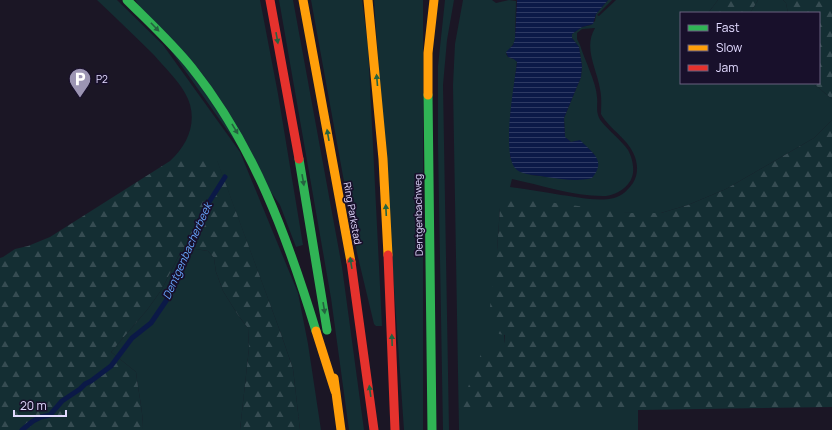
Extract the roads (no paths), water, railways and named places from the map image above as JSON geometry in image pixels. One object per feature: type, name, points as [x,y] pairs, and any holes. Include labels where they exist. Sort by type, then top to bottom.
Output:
[{"type":"main road","points":[[127,0],[155,27],[200,77],[220,105],[250,156],[274,206],[291,250],[336,391]]},
{"type":"main road","points":[[270,0],[304,185],[324,309],[340,430]]},
{"type":"main road","name":"Ring Parkstad","points":[[303,0],[350,262],[374,430]]},
{"type":"main road","points":[[368,0],[383,166],[395,430]]},
{"type":"main road","name":"Dentgenbachweg","points":[[432,430],[428,53],[434,0]]},
{"type":"water","points":[[517,0],[608,0],[596,14],[593,24],[582,27],[572,34],[572,38],[579,47],[582,66],[581,77],[564,118],[565,137],[571,142],[580,140],[593,153],[598,161],[596,172],[592,178],[569,180],[531,175],[517,170],[512,163],[509,136],[517,62],[508,57],[506,52],[513,45],[515,39]]},
{"type":"waterway","name":"Dentgenbacherbeek","points":[[22,430],[33,421],[50,415],[62,401],[111,366],[132,338],[151,323],[168,298],[174,277],[195,234],[204,210],[225,177]]},
{"type":"place","name":"P2","points":[[80,98]]}]
